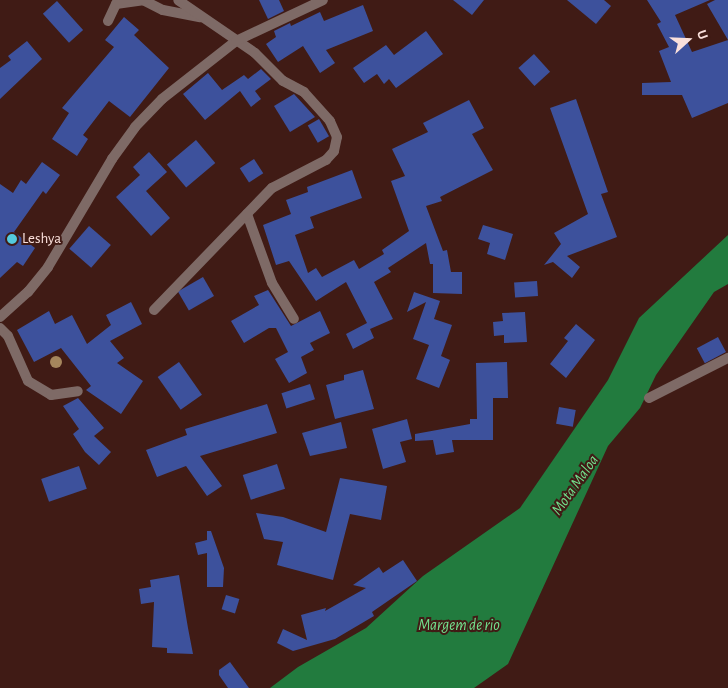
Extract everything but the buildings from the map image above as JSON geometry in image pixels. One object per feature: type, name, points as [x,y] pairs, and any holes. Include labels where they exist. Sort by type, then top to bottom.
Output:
[{"type":"street","points":[[108,21],[116,4],[143,0],[163,10],[200,17]]},
{"type":"street","points":[[154,310],[272,188],[326,160],[334,151],[337,137],[330,121],[304,92],[284,82],[272,68],[178,0]]},
{"type":"street","points":[[0,317],[28,292],[48,267],[98,182],[135,127],[162,98],[236,41],[323,0]]},
{"type":"street","points":[[247,214],[272,283],[294,319]]},
{"type":"street","points":[[0,328],[8,336],[28,381],[50,395],[78,391]]},
{"type":"street","points":[[649,398],[728,358]]},
{"type":"water","name":"Margem de rio","points":[[728,235],[728,284],[714,292],[656,375],[640,408],[608,446],[508,664],[474,688],[270,688],[298,667],[366,628],[423,576],[520,508],[608,380],[639,318]]},
{"type":"place","name":"Leshya","points":[[12,239]]},
{"type":"water label","name":"Mota Maloa","points":[[575,485]]}]
